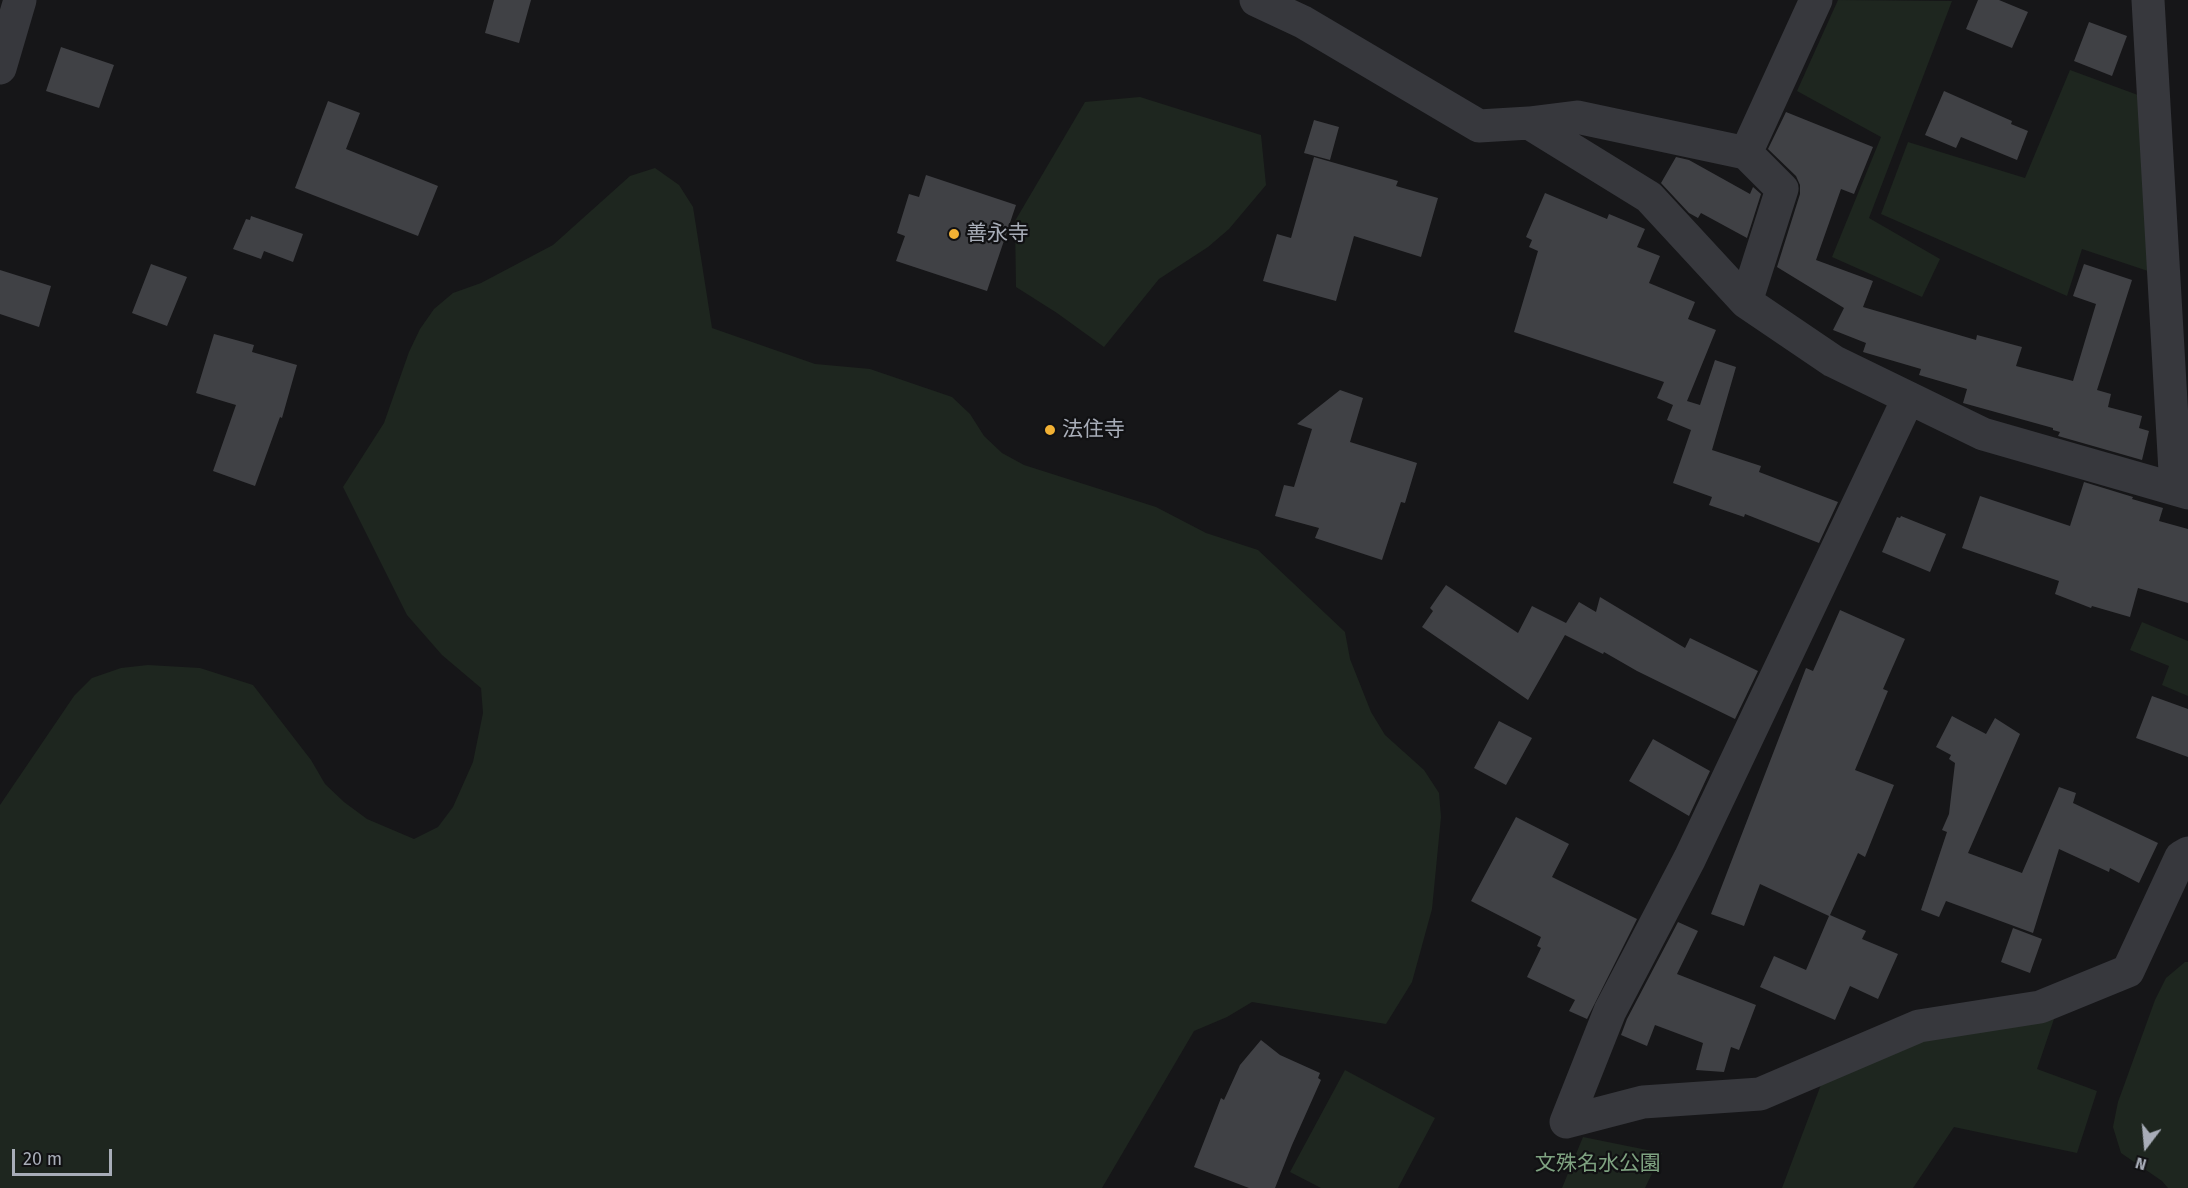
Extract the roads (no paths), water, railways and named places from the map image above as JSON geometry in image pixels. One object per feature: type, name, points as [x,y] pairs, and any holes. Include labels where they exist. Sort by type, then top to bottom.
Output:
[{"type":"street","points":[[0,68],[20,0]]},
{"type":"street","points":[[1256,0],[1303,22],[1479,126],[1577,117],[1746,153],[1782,189],[1746,302]]},
{"type":"street","points":[[1746,153],[1816,0]]},
{"type":"street","points":[[1529,123],[1649,197],[1746,302],[1833,362],[1983,434],[2182,491],[2148,0]]},
{"type":"street","points":[[1908,399],[1689,858],[1610,1011],[1566,1122],[1643,1102],[1760,1094],[1919,1026],[2040,1007],[2128,971],[2181,857],[2188,853]]},
{"type":"place","name":"善永寺","points":[[954,234]]},
{"type":"place","name":"法住寺","points":[[1050,430]]},
{"type":"park label","name":"文殊名水公園","points":[[1598,1164]]}]
